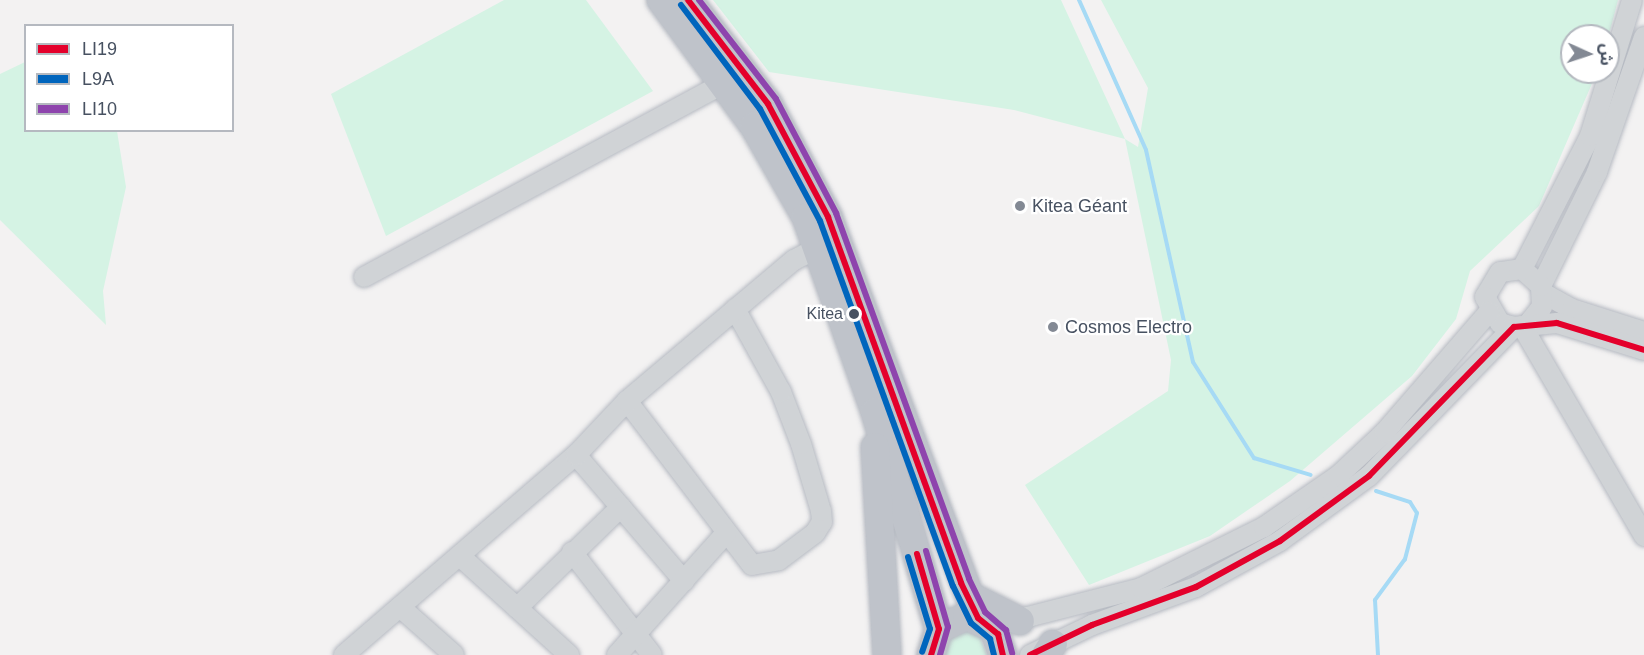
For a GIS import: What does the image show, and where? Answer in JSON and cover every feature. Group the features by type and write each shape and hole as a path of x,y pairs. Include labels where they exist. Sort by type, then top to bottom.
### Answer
{"highway":[{"path":"661,0 770,152 818,248 875,412 935,642"},
{"path":"688,0 768,104 828,217 964,590 983,621 1001,641 1003,655"},
{"path":"875,412 887,655"},
{"path":"964,590 1020,621"},
{"path":"935,642 957,618 983,621"}],"street":[{"path":"1522,269 1586,146 1632,0"},
{"path":"1043,652 1244,564 1329,508 1416,431 1521,326 1539,314 1542,289 1601,162 1644,37"},
{"path":"364,277 723,84"},
{"path":"344,655 461,557 576,454 627,401 794,260 818,248"},
{"path":"1522,269 1542,289 1582,313 1644,332"},
{"path":"983,621 1020,621 1141,588 1264,527 1339,475 1385,432 1489,312 1489,283 1500,272 1522,269"},
{"path":"627,401 726,533 758,568 779,560 822,522 781,392 735,309"},
{"path":"1489,312 1521,326 1557,322 1644,350"},
{"path":"1521,326 1644,536"},
{"path":"576,454 684,581"},
{"path":"517,608 572,552 621,507"},
{"path":"617,655 726,533"},
{"path":"572,552 652,655"},
{"path":"461,557 570,655"},
{"path":"400,607 454,655"}],"green space":[{"path":"504,0 586,0 653,91 386,236 331,94"},
{"path":"713,0 1061,0 1125,139 1014,110 769,72"},
{"path":"1101,0 1618,0 1612,24 1560,24 1560,84 1592,84 1539,206 1470,271 1456,319 1412,376 1290,481 1210,536 1089,585 1025,485 1168,391 1171,360 1125,139 1138,147 1148,88"},
{"path":"24,62 24,132 117,132 126,187 103,291 106,325 0,220 0,74"},
{"path":"960,630 979,635 987,655 940,655 943,640"}],"waterway":[{"path":"1079,0 1146,150 1193,362 1254,458 1311,475"},
{"path":"1376,491 1410,502 1417,513 1405,559 1375,600 1378,655"}],"transit line":[{"name":"LI19","path":"688,0 768,104 828,217 961,583 978,618 998,634 1003,655"},
{"name":"LI10","path":"699,0 776,99 836,213 969,579 985,612 1006,630 1012,653"},
{"name":"L9A","path":"681,5 760,109 820,221 953,586 971,623 990,639 994,655"},
{"name":"LI19","path":"1030,655 1092,625 1196,587 1280,541 1369,476 1514,327 1557,323 1644,350"},
{"name":"LI10","path":"926,551 948,627 940,655"},
{"name":"LI19","path":"917,554 939,629 931,655"},
{"name":"L9A","path":"908,557 930,629 922,652"}],"place":[{"name":"Kitea Géant","path":"1020,206"},
{"name":"Kitea","path":"854,314"},
{"name":"Cosmos Electro","path":"1053,327"}]}
